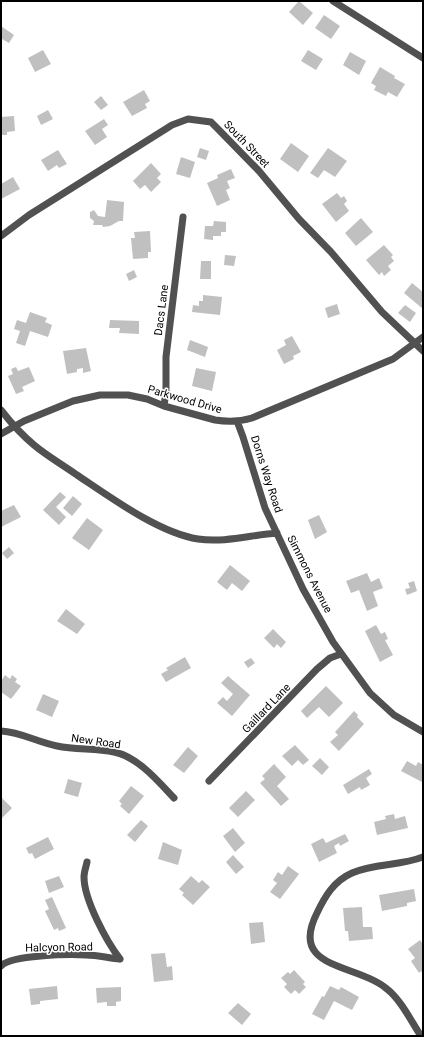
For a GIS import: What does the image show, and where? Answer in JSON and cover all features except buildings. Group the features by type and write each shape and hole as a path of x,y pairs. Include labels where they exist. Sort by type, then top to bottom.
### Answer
{"street":[{"path":"333,1 423,58"},
{"name":"South Street","path":"1,236 29,215 172,125 188,119 211,122 259,171 299,219 326,247 378,307 423,351"},
{"name":"Dacs Lane","path":"164,406 166,391 166,357 183,217"},
{"name":"Parkwood Drive","path":"1,434 24,421 72,401 100,395 128,395 147,399 164,406 215,420 237,422 252,418 393,359 416,344 423,337"},
{"name":"Simmons Avenue","path":"1,410 14,427 36,447 135,513 176,533 197,539 208,540 240,538 277,533 303,589 341,654 370,693 381,704 394,715 423,732"},
{"name":"Dorns Way Road","path":"237,422 265,508 277,533"},
{"name":"Gaillard Lane","path":"209,781 317,669 330,658 341,654"},
{"name":"New Road","path":"1,731 19,733 54,745 72,749 106,751 121,754 128,757 158,780 174,798"},
{"path":"421,1036 388,989 373,980 321,958 311,949 309,934 310,925 322,902 338,881 354,872 403,861 414,861 423,857"},
{"name":"Halcyon Road","path":"1,966 7,961 41,956 87,955 120,959 101,931 87,891 84,878 87,862"}]}
